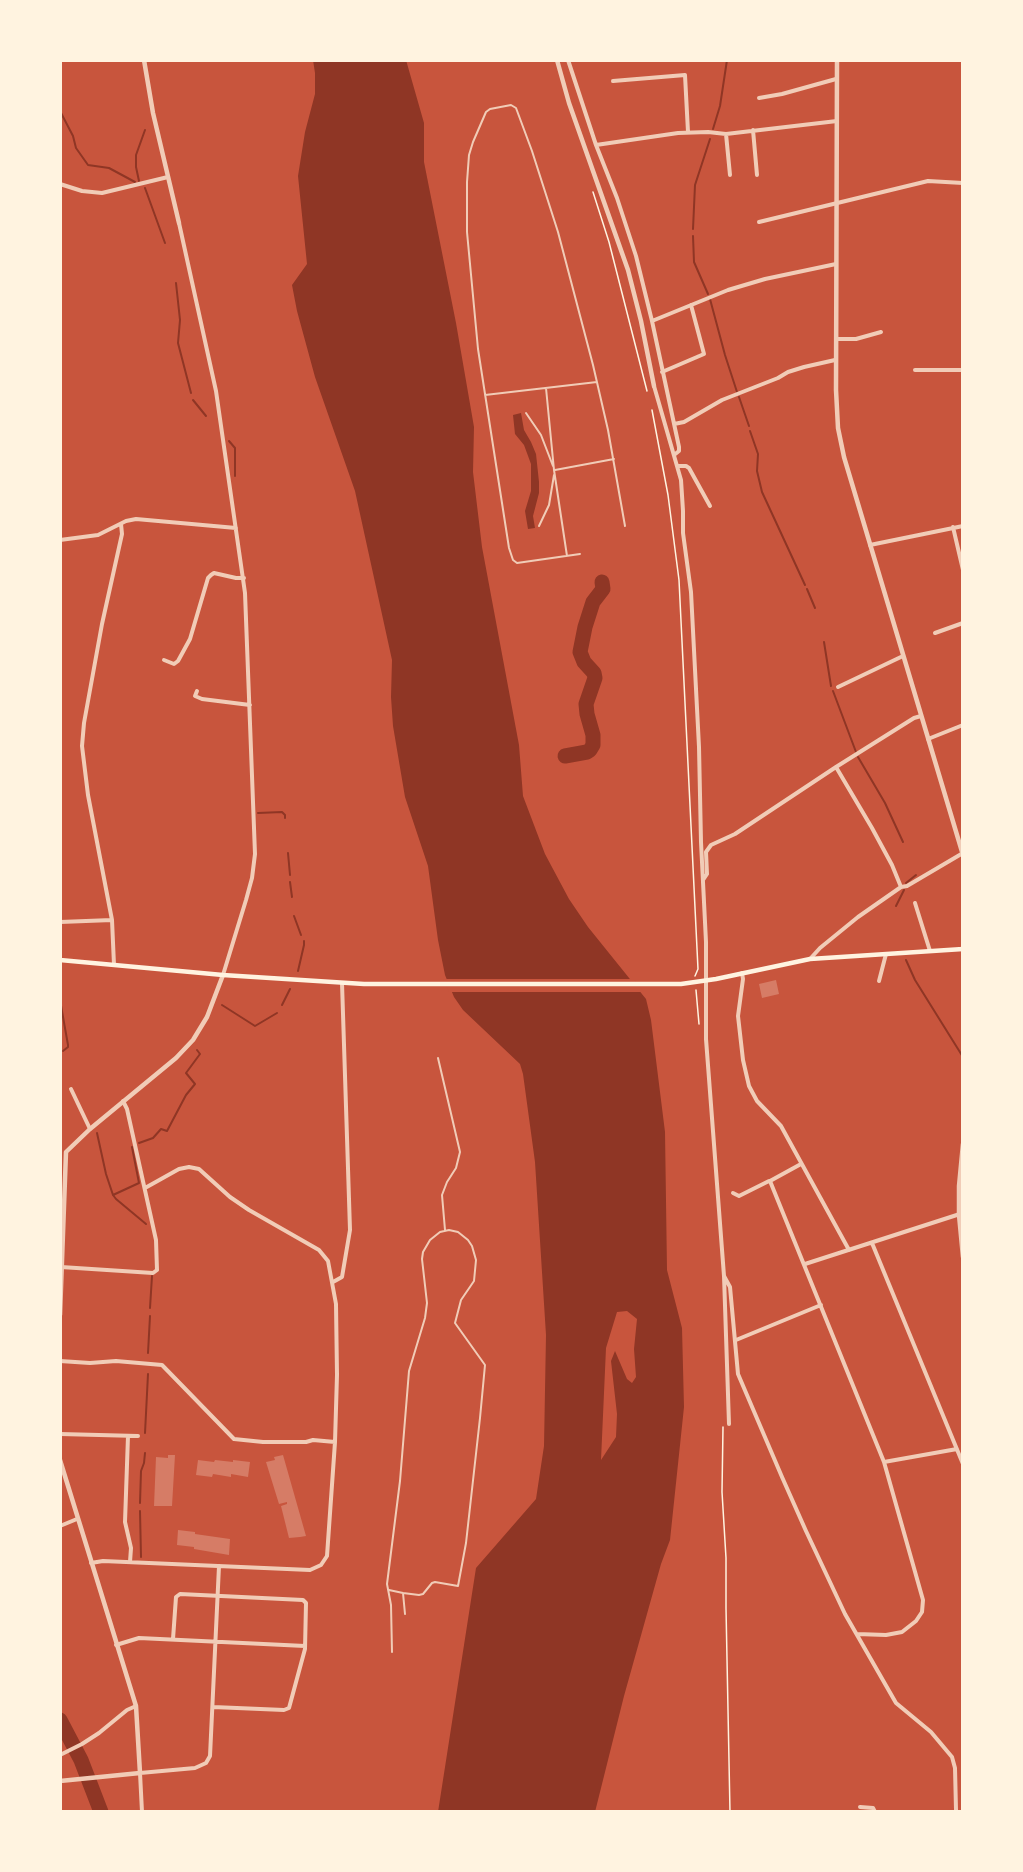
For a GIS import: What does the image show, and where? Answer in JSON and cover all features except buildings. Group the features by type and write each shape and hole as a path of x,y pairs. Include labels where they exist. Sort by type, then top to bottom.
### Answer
{"main road":[{"path":"60,960 342,983 694,983 810,959 963,949"}],"street":[{"path":"60,1156 176,1058 193,1040 207,1017 224,975 252,878 255,854 244,578 216,391 153,112 144,60"},
{"path":"557,60 569,103 628,270 654,386 678,466 682,488 682,533 691,592 695,655 706,942 706,1039 724,1276 726,1424"},
{"path":"568,60 636,256 680,447 674,455"},
{"path":"810,959 858,917 901,887 907,886 963,854 844,457 838,428 836,405 837,60"},
{"path":"613,81 685,75 688,132"},
{"path":"759,98 836,79"},
{"path":"580,554 517,563 513,560 503,517 485,395 467,232 469,155 486,112 490,109 511,105 516,108 548,200 597,382 614,459 625,526"},
{"path":"596,145 688,132 726,134 837,121"},
{"path":"753,130 757,176"},
{"path":"726,134 730,175"},
{"path":"60,184 82,191 102,193 168,177"},
{"path":"759,222 928,181 963,183"},
{"path":"652,321 707,297 743,285 836,264"},
{"path":"662,372 704,354 692,305"},
{"path":"836,339 856,339 881,332"},
{"path":"674,424 684,422 722,400 760,386 788,372 836,360"},
{"path":"915,370 963,370"},
{"path":"485,395 597,382"},
{"path":"546,388 554,471 567,556"},
{"path":"526,413 541,435 554,471 549,505 539,526"},
{"path":"554,471 614,459"},
{"path":"678,466 689,468 710,506"},
{"path":"60,540 98,536 136,519 236,528"},
{"path":"114,965 112,920 88,795 82,746 102,624 122,534 121,524"},
{"path":"870,545 963,526"},
{"path":"953,527 963,570"},
{"path":"164,660 174,664 178,661 190,639 208,578 214,573 236,579 244,578"},
{"path":"935,633 963,623"},
{"path":"838,687 903,656"},
{"path":"197,691 195,696 202,699 250,705"},
{"path":"703,881 707,874 706,852 709,847 743,829 836,767 914,718 921,716"},
{"path":"928,738 963,725"},
{"path":"836,767 884,850 901,887"},
{"path":"915,903 930,951"},
{"path":"60,922 112,920"},
{"path":"879,981 886,953"},
{"path":"742,973 738,1016 743,1060 749,1086 757,1101 781,1126 849,1250"},
{"path":"333,1281 342,1277 350,1230 342,983"},
{"path":"438,1058 460,1152 456,1168 442,1195 444,1230"},
{"path":"71,1089 90,1129"},
{"path":"62,1267 153,1273 157,1271 156,1240 127,1109 123,1101"},
{"path":"963,1144 959,1186 963,1257"},
{"path":"60,1315 66,1152"},
{"path":"734,1193 739,1196 801,1164"},
{"path":"92,1563 103,1561 310,1570 325,1561 328,1544 337,1364 336,1304 328,1261 324,1254 230,1197 199,1169 189,1167 179,1169 144,1188"},
{"path":"770,1181 884,1462 923,1600 922,1612 916,1621 902,1632 886,1635 856,1634"},
{"path":"805,1264 961,1214"},
{"path":"389,1590 419,1595 435,1582 458,1586 466,1543 485,1365 455,1323 461,1300 476,1274 475,1252 468,1240 453,1230 444,1230 430,1240 423,1252 427,1303 425,1318 409,1371 400,1481 387,1584 391,1605 392,1652"},
{"path":"872,1243 963,1464"},
{"path":"724,1276 730,1287 738,1374 806,1532 856,1634 896,1703 932,1731 952,1757 955,1768 956,1810"},
{"path":"736,1340 821,1305"},
{"path":"60,1361 90,1363 116,1361 162,1365 234,1439 263,1442 313,1440 334,1442"},
{"path":"60,1434 138,1436"},
{"path":"128,1436 125,1522 130,1562"},
{"path":"884,1462 957,1449"},
{"path":"60,1460 136,1706 142,1812"},
{"path":"60,1526 77,1519"},
{"path":"60,1781 195,1768 206,1763 210,1756 219,1566"},
{"path":"404,1593 405,1614"},
{"path":"173,1639 178,1595 304,1601 307,1605 305,1646 290,1706 287,1709 213,1707"},
{"path":"116,1645 139,1638 305,1646"},
{"path":"60,1755 82,1744 127,1710 136,1706"},
{"path":"860,1807 873,1808 875,1812"}],"path":[{"path":"592,190 609,242 647,391"},
{"path":"652,410 668,495 679,580 698,969 694,983 700,1032"},
{"path":"726,1424 722,1492 726,1558 730,1812"}],"shaded area":[{"path":"313,60 406,60 424,123 424,162 474,427 473,472 482,547 519,745 523,796 545,854 569,899 588,927 646,999 651,1020 665,1132 667,1270 682,1328 684,1407 670,1540 661,1564 624,1696 595,1812 438,1812 476,1568 536,1499 544,1446 546,1335 535,1162 520,1064 463,1010 454,997 445,975 428,866 405,797 393,726 392,660 355,491 315,377 297,311 292,285 307,264 298,176 305,132 315,94","holes":["627,1311 637,1319 634,1349 636,1377 632,1383 627,1379 615,1351 611,1361 617,1414 616,1437 601,1460 606,1348 617,1312"]},
{"path":"521,413 524,430 536,454 539,482 539,493 533,516 535,528 528,529 525,511 531,491 531,464 524,445 515,434 513,415"}],"pier":[{"path":"443,979 634,979 644,992 449,992"}],"waterway":[{"path":"713,129 720,106 727,60"},
{"path":"60,111 73,136 76,148 88,165 109,168 135,182"},
{"path":"139,181 136,155 145,130"},
{"path":"693,229 695,185 710,139"},
{"path":"145,188 165,243"},
{"path":"693,236 694,262 708,294"},
{"path":"176,283 180,320 178,343 191,393"},
{"path":"710,299 737,392"},
{"path":"739,397 749,426"},
{"path":"193,400 206,416"},
{"path":"750,431 758,454 757,471 762,492 805,585"},
{"path":"229,441 235,448 235,476"},
{"path":"565,756 587,752 593,745 586,704 595,678 580,652 593,602 603,589 602,582"},
{"path":"807,589 815,608"},
{"path":"824,642 831,686"},
{"path":"833,691 856,752"},
{"path":"858,757 885,803 903,842"},
{"path":"258,813 282,812 285,818"},
{"path":"288,853 290,875"},
{"path":"906,883 916,875"},
{"path":"290,882 292,897"},
{"path":"896,906 904,890"},
{"path":"294,916 301,935"},
{"path":"298,971 304,941"},
{"path":"906,960 915,980 963,1057"},
{"path":"282,1005 290,989"},
{"path":"60,1000 68,1045 63,1051"},
{"path":"222,1005 255,1026 277,1013"},
{"path":"139,1143 153,1138 161,1129 167,1131 186,1095 195,1084 186,1073 200,1054 197,1050"},
{"path":"97,1133 113,1195 146,1224"},
{"path":"113,1195 139,1183 132,1147"},
{"path":"150,1308 152,1276"},
{"path":"148,1353 150,1316"},
{"path":"145,1433 148,1374"},
{"path":"140,1503 141,1471 145,1453"},
{"path":"140,1511 141,1557"},
{"path":"60,1720 81,1760 101,1812"}]}
